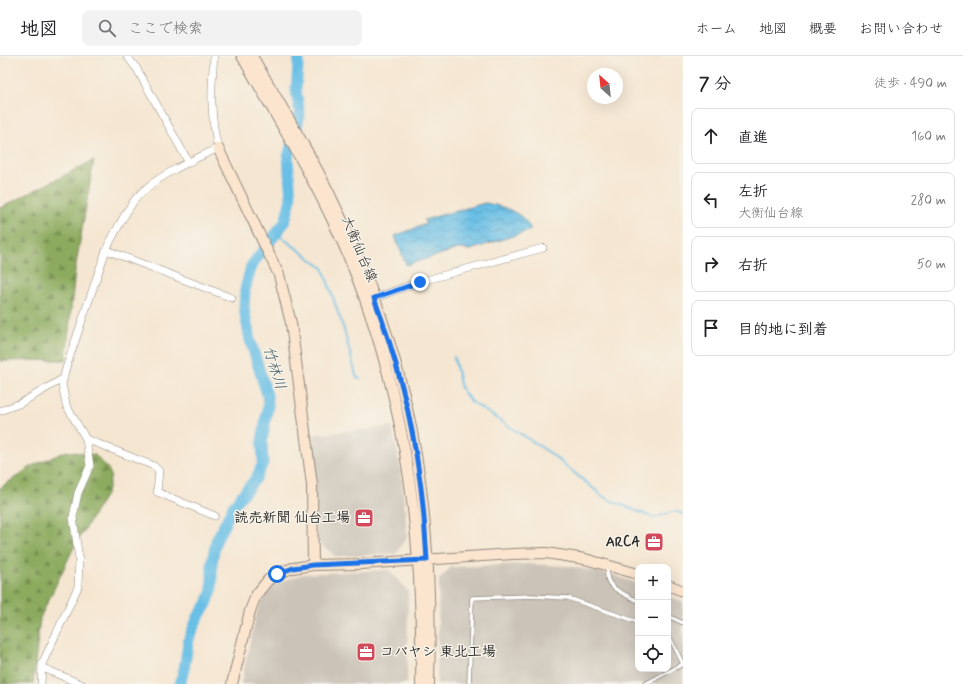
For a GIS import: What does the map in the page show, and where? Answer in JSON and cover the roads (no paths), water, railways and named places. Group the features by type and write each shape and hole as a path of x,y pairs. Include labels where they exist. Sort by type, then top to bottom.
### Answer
{"main road":[{"name":"大衡仙台線","path":"242,56 302,160 338,233 369,309 385,359 392,386 410,481 423,560 421,684"},
{"name":"大衡仙台線","path":"252,56 305,148 345,227 374,298 399,376 420,480 429,684"},
{"path":"218,148 269,253 282,285 291,323 312,485 313,565"},
{"path":"232,684 250,610 256,595 268,580 277,574 293,568 313,565 546,553 609,564 635,573"},
{"path":"671,586 683,591"}],"street":[{"path":"127,56 137,69 188,163"},
{"path":"41,684 42,664 78,587 79,558 73,517 78,493 90,466 86,439 66,405 62,384 106,250 114,232 138,196 158,180 218,148 212,118 211,94 214,56"},
{"path":"374,298 420,282 543,248"},
{"path":"106,250 232,298"},
{"path":"0,411 21,403 64,378"},
{"path":"86,439 154,466 159,471 157,492 215,516"},
{"path":"43,668 82,684"}],"lane":[{"path":"609,564 606,576 608,583 612,588 636,600"},
{"path":"470,684 472,598 531,596 568,598 635,621"},
{"path":"671,617 683,623"},
{"path":"645,684 683,664 669,636"}],"water":[{"path":"485,203 505,208 518,214 528,224 531,230 470,250 458,249 406,265 395,236 426,224 424,220"}],"waterway":[{"name":"竹林川","path":"180,684 189,638 198,617 207,604 212,590 212,562 216,541 234,505 256,478 263,463 262,442 268,405 267,395 250,340 244,308 245,290 251,266 285,222 291,199 288,157 300,115 296,90 299,56"},
{"path":"276,233 323,268 344,330 357,379 360,378"},
{"path":"454,357 461,388 470,401 550,453 605,498 654,518 675,511 683,514"}],"place":[{"name":"読売新聞 仙台工場","path":"364,518"},
{"name":"ARCA","path":"654,542"},
{"name":"コバヤシ 東北工場","path":"366,652"}]}
